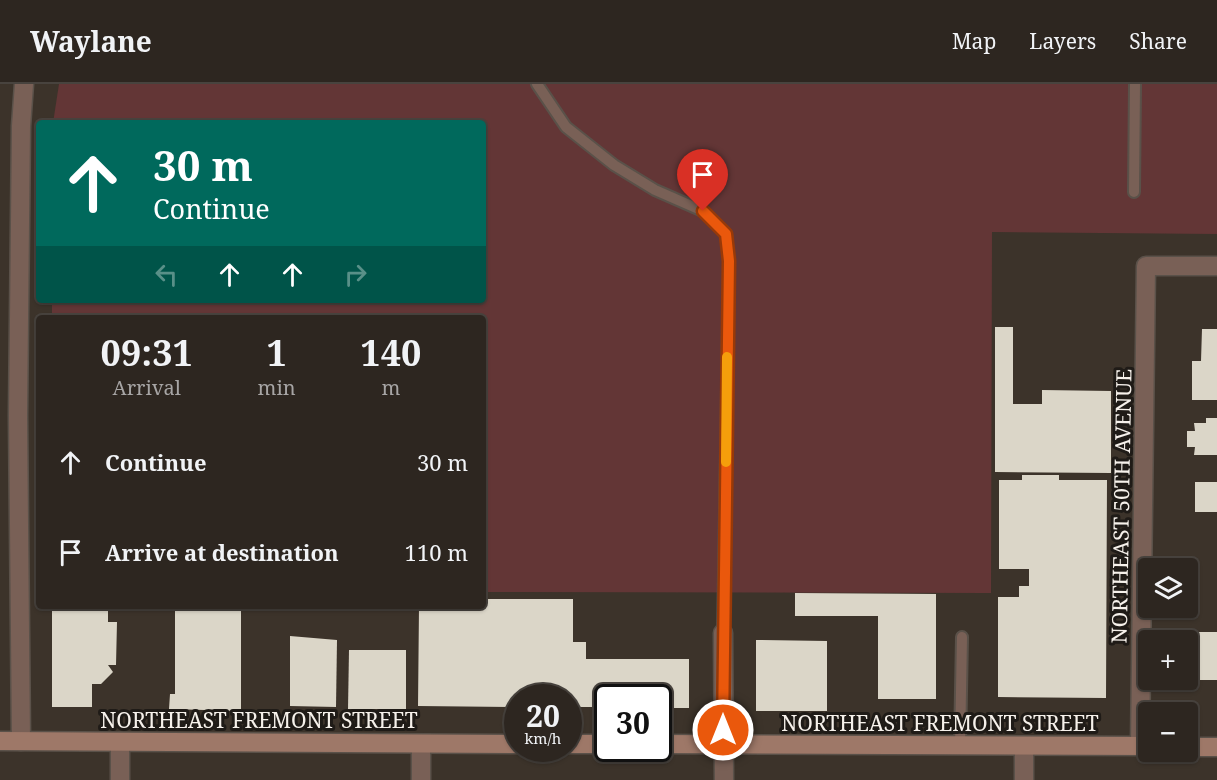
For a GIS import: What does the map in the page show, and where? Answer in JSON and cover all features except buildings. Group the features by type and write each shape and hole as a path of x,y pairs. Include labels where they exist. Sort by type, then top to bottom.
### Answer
{"main road":[{"name":"NORTHEAST FREMONT STREET","path":"0,741 504,744"},
{"name":"NORTHEAST FREMONT STREET","path":"672,744 1138,746"},
{"path":"1198,747 1217,747"}],"street":[{"path":"21,741 18,416 21,126 24,84"},
{"name":"NORTHEAST 50TH AVENUE","path":"1145,702 1146,266 1217,266"},
{"path":"723,633 724,780"},
{"path":"120,742 120,780"},
{"path":"421,744 421,780"},
{"path":"1024,746 1024,780"}],"lane":[{"path":"537,84 566,127 582,140 614,165 655,190 703,211 726,234 729,261 723,633"},
{"path":"1134,192 1135,84"},
{"path":"960,746 962,638"}],"shaded area":[{"path":"59,84 1217,84 1217,234 992,232 991,593 486,592 486,315 52,315 52,303 486,303 486,120 53,120"}],"slow traffic":[{"path":"726,462 727,357"}],"route":[{"path":"703,211 726,234 729,261 723,730"}]}
